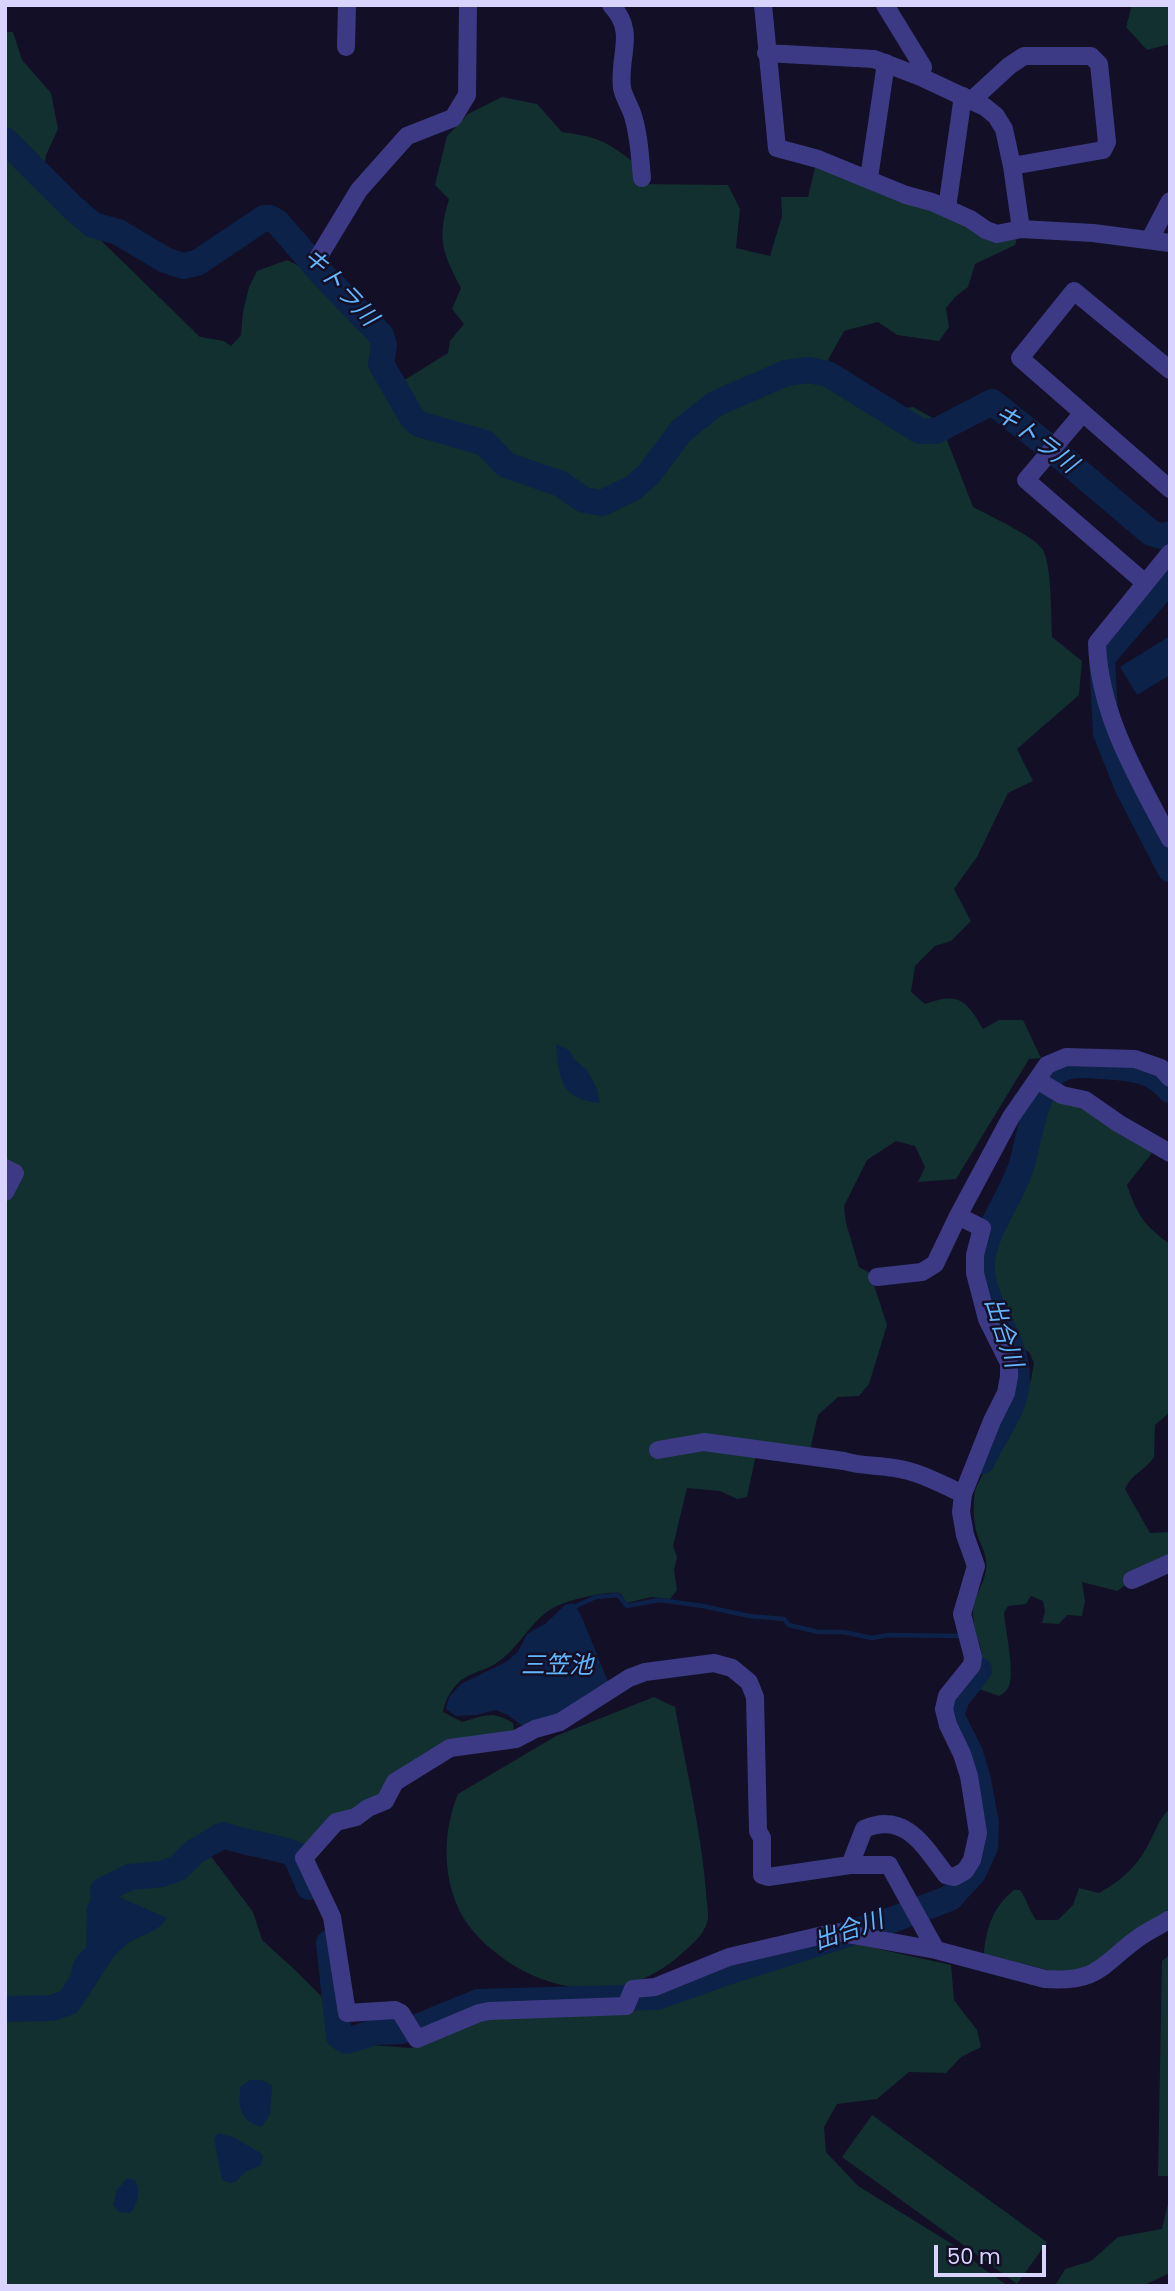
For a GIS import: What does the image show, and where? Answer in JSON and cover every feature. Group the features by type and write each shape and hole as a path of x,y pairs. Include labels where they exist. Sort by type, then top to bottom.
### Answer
{"street":[{"path":"346,5 346,47"},
{"path":"319,256 359,190 407,136 453,118 461,107 467,95 468,5"},
{"path":"611,5 621,16 626,33 621,73 623,92 633,114 642,178"},
{"path":"762,5 776,148 818,159 906,195 947,208 997,234 1021,229 1093,233 1170,243"},
{"path":"886,5 923,67 921,77"},
{"path":"766,53 874,59 967,98 996,116 1004,129 1021,229"},
{"path":"947,208 967,98 1024,56 1091,56 1099,64 1108,142 1103,150 1012,166"},
{"path":"869,178 886,63"},
{"path":"1150,239 1170,201"},
{"path":"1170,370 1074,291 1020,358 1170,489"},
{"path":"1082,414 1026,480 1144,582"},
{"path":"1170,553 1097,643 1098,666 1115,731 1170,839"},
{"path":"877,1277 922,1272 935,1264 1011,1117 1047,1065 1066,1057 1135,1059 1161,1068 1170,1078"},
{"path":"1037,1080 1062,1094 1085,1100 1129,1130 1170,1153"},
{"path":"5,1168 15,1173 5,1192"},
{"path":"850,1865 864,1829 888,1823 908,1830 946,1875 954,1877 965,1871 972,1860 978,1833 966,1765 948,1725 944,1709 947,1696 972,1665 962,1614 976,1566 965,1535 961,1512 963,1494 1006,1393 1009,1363 988,1319 975,1273 975,1255 982,1228 958,1216"},
{"path":"658,1450 704,1442 896,1468 921,1475 963,1494"},
{"path":"1132,1580 1170,1563"},
{"path":"936,1950 889,1866 850,1865 768,1877 762,1875 762,1838 758,1830 755,1776 755,1697 749,1682 733,1668 714,1663 645,1672 629,1678 560,1722 496,1744 450,1748 395,1782 385,1801 356,1817 336,1822 304,1858 332,1917 347,2013 395,2010 401,2013 417,2039 489,2011 626,2006 633,1989 655,1987 729,1957 836,1932 936,1950 1045,1979 1083,1978 1098,1971 1140,1936 1170,1919"}],"green space":[{"path":"1132,5 1170,5 1170,44 1147,50 1126,27"},
{"path":"5,32 13,32 22,60 51,93 58,129 46,155 42,183 200,337 224,341 231,346 241,335 249,287 257,271 287,260 315,274 378,336 380,379 403,381 448,353 450,341 464,324 452,309 461,288 449,265 443,245 443,225 449,199 435,185 447,136 468,114 502,97 537,104 562,132 592,138 615,149 633,162 636,184 728,185 740,209 736,248 770,256 782,216 781,197 808,197 816,164 1018,235 1015,245 975,264 968,287 946,308 949,327 939,341 897,335 878,322 844,331 828,360 864,383 895,409 913,407 940,422 973,507 1022,533 1043,550 1050,580 1052,637 1082,661 1079,695 1017,749 1033,781 1008,793 977,857 954,889 971,921 951,941 935,946 915,966 911,992 925,1004 946,999 960,1001 971,1011 983,1029 999,1020 1023,1020 1041,1058 1029,1059 956,1179 918,1182 925,1167 915,1146 896,1141 867,1160 844,1206 846,1223 859,1267 870,1273 887,1325 869,1384 859,1396 838,1397 818,1415 810,1450 776,1448 755,1459 747,1497 737,1499 720,1491 687,1488 673,1546 677,1557 674,1570 677,1590 670,1599 651,1597 627,1603 620,1593 605,1593 553,1608 537,1621 503,1658 461,1681 445,1704 443,1712 462,1722 494,1715 513,1723 514,1732 482,1738 380,1797 308,1846 267,1834 224,1828 201,1843 253,1912 262,1940 321,1996 338,2050 371,2045 411,2048 487,2016 634,2011 637,2002 657,2003 773,1960 838,1940 951,1965 954,2000 977,2030 981,2047 961,2057 946,2073 909,2072 877,2099 837,2104 824,2127 826,2152 858,2186 962,2250 1008,2286 5,2286"},
{"path":"1047,1094 1079,1103 1152,1153 1127,1185 1142,1219 1170,1244 1170,1412 1155,1425 1154,1457 1125,1489 1150,1533 1170,1532 1170,1555 1117,1591 1082,1582 1085,1601 1082,1616 1067,1615 1059,1624 1042,1623 1045,1611 1043,1601 1031,1596 1026,1604 1008,1606 1004,1613 1011,1673 1007,1689 999,1696 973,1687 982,1665 982,1657 973,1613 986,1567 975,1523 974,1496 1019,1397 1031,1380 1034,1363 1029,1352 1014,1344 987,1272 990,1245 1016,1192 1032,1132"},
{"path":"654,1697 675,1707 701,1845 707,1923 695,1941 661,1969 620,1986 577,1988 534,1976 513,1965 485,1944 463,1917 456,1903 448,1872 447,1840 458,1794 556,1736"},
{"path":"1170,1808 1170,1906 1159,1920 1087,1969 1060,1973 984,1954 992,1919 1014,1890 1020,1890 1036,1920 1058,1920 1073,1905 1079,1888 1099,1893 1132,1868"},
{"path":"1170,1957 1170,2176 1158,2176 1162,1961"},
{"path":"872,2115 1047,2242 1017,2284 842,2157"},
{"path":"1170,2195 1170,2273 1142,2286 1055,2286 1065,2269 1091,2261 1118,2237 1162,2229"}],"water":[{"path":"1168,637 1170,675 1137,695 1120,667"},
{"path":"556,1044 569,1050 574,1059 587,1070 597,1089 600,1103 587,1101 569,1092 561,1077"},
{"name":"三笠池","path":"573,1603 581,1615 609,1684 553,1717 539,1719 525,1728 508,1715 495,1710 477,1715 456,1716 446,1709 449,1697 461,1684 506,1662 518,1652 527,1634 546,1623 565,1605"},
{"path":"103,1890 167,1918 153,1931 131,1941 119,1951 95,1980 78,1988 72,1977 72,1966 86,1948 87,1907 94,1893"},
{"path":"250,2080 261,2080 272,2085 270,2114 262,2127 249,2121 240,2106 241,2086"},
{"path":"218,2133 235,2138 262,2154 260,2166 247,2171 235,2182 222,2180 214,2138"},
{"path":"127,2178 135,2180 138,2188 137,2201 130,2213 119,2212 113,2205 117,2190"}],"waterway":[{"name":"キトラ川","path":"5,140 93,225 118,232 165,260 183,266 197,263 264,218 277,222 381,335 384,346 381,364 413,419 419,424 485,443 506,465 561,484 584,500 602,503 633,488 649,474 681,431 715,404 786,373 809,370 828,374 920,431 936,431 992,402 1151,533 1162,536 1170,534"},
{"name":"キトラ川","path":"1170,579 1102,658 1106,733 1127,786 1170,869"},
{"name":"出合川","path":"982,1461 1009,1410 1017,1378 1012,1351 984,1285 982,1258 990,1232 1021,1167 1036,1108 1046,1085 1062,1068 1089,1065 1139,1070 1155,1077 1170,1090"},
{"path":"576,1606 596,1597 618,1595 627,1606 659,1600 749,1616 784,1619 789,1625 818,1632 843,1632 872,1638 888,1635 962,1636"},
{"name":"出合川","path":"329,1943 339,2036 346,2041 375,2032 417,2027 478,2002 657,1997 892,1920 950,1898 973,1873 985,1847 986,1823 978,1780 970,1753 951,1715 957,1698 979,1670"},
{"name":"出合川","path":"5,2009 52,2008 69,2002 108,1941 103,1890 130,1877 162,1874 178,1868 194,1852 223,1835 295,1854 309,1887"}]}
